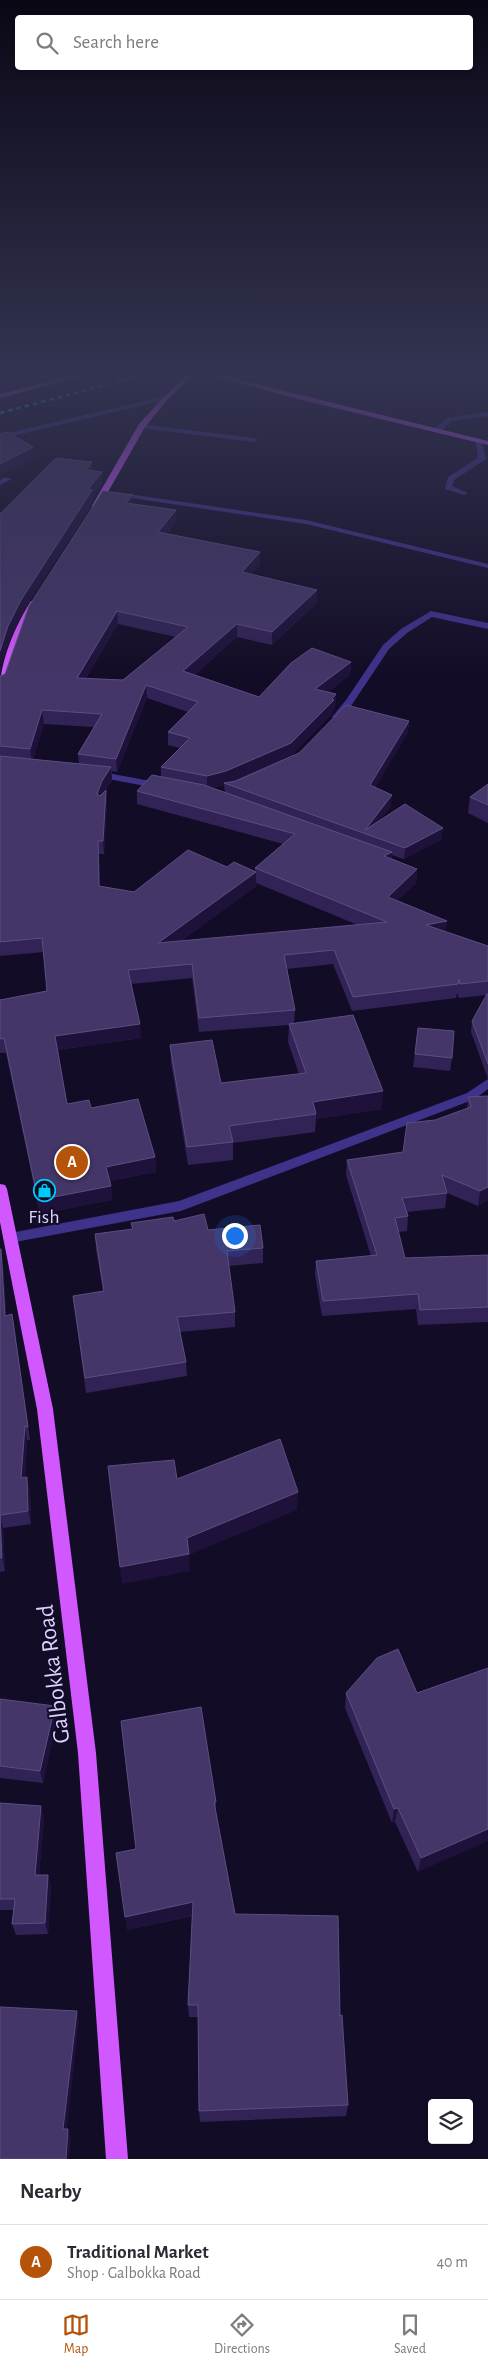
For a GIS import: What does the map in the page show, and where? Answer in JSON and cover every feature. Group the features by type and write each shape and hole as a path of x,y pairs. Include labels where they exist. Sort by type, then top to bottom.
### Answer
{"main road":[{"path":"89,518 114,477"},
{"path":"0,686 25,618 41,593"},
{"name":"Galbokka Road","path":"0,1189 45,1409 88,1754 117,2159"}],"street":[{"path":"454,477 451,479 448,486 464,493"},
{"path":"0,483 8,479"},
{"path":"105,492 306,522 488,566"},
{"path":"328,726 348,706 382,651 410,626 431,614 488,626"},
{"path":"87,773 171,788"},
{"path":"10,1238 181,1206 471,1096 488,1083"}],"building":[{"path":"37,477 98,477 88,489 92,490 21,600 8,626 0,651 0,514"},
{"path":"103,491 133,495 126,503 176,510 158,532 260,552 242,572 317,590 272,632 237,624 183,671 259,697 291,663 312,648 351,662 315,689 336,694 332,699 334,700 291,743 226,771 207,776 161,767 190,738 168,732 198,702 146,685 116,759 78,754 102,714 42,710 30,749 0,746 0,676 5,674 29,606","holes":["117,611 188,627 123,680 77,678"]},
{"path":"346,705 409,721 370,785 392,795 365,830 405,804 443,828 405,848 224,783 236,781 299,753"},
{"path":"0,756 111,767 102,781 97,794 100,796 106,790 103,841 98,841 99,886 134,892 188,850 227,867 234,862 256,872 158,943 387,922 255,868 295,834 137,791 152,775 204,785 392,852 384,856 417,869 388,897 447,921 426,925 488,946 488,981 460,984 459,979 458,984 353,997 334,950 284,955 295,1010 199,1018 192,964 128,970 140,1024 55,1036 67,1104 89,1100 91,1108 138,1099 155,1157 106,1167 111,1186 38,1200 4,1038 0,1039 0,1000 47,991 42,938 0,942"},
{"path":"488,784 488,805 470,797"},
{"path":"488,994 488,1064 472,1021"},
{"path":"353,1015 383,1091 313,1102 316,1114 229,1126 233,1142 187,1147 170,1045 212,1040 221,1083 306,1073 289,1024"},
{"path":"418,1028 454,1031 452,1058 415,1054"},
{"path":"488,1096 488,1187 480,1191 442,1175 447,1193 402,1198 408,1216 395,1218 405,1258 488,1255 488,1307 420,1310 418,1294 323,1301 316,1261 377,1255 347,1160 403,1152 407,1123 435,1120 471,1107 468,1097"},
{"path":"204,1214 208,1230 260,1225 263,1248 227,1251 235,1312 177,1317 186,1362 85,1378 73,1296 104,1291 95,1234 133,1229 131,1223 173,1217 174,1221"},
{"path":"0,1249 5,1316 12,1314 28,1427 25,1426 21,1478 27,1477 28,1511 0,1515"},
{"path":"280,1439 298,1492 187,1538 189,1554 120,1567 108,1466 174,1460 177,1479"},
{"path":"0,1515 2,1558 0,1558"},
{"path":"398,1649 417,1693 488,1668 488,1829 421,1858 398,1808 394,1809 346,1693 377,1658"},
{"path":"0,1699 55,1706 40,1771 0,1766"},
{"path":"201,1707 216,1802 214,1802 235,1914 338,1916 340,2016 342,2015 348,2105 199,2111 198,2005 188,2005 193,1902 125,1917 116,1853 136,1849 121,1721"},
{"path":"0,1803 41,1806 35,1875 48,1875 45,1923 12,1924 15,1899 0,1899"},
{"path":"0,2007 77,2011 63,2129 68,2129 66,2159 0,2159"}],"place":[{"name":"Traditional Market","path":"72,1162"},
{"name":"Fish","path":"44,1191"}]}
